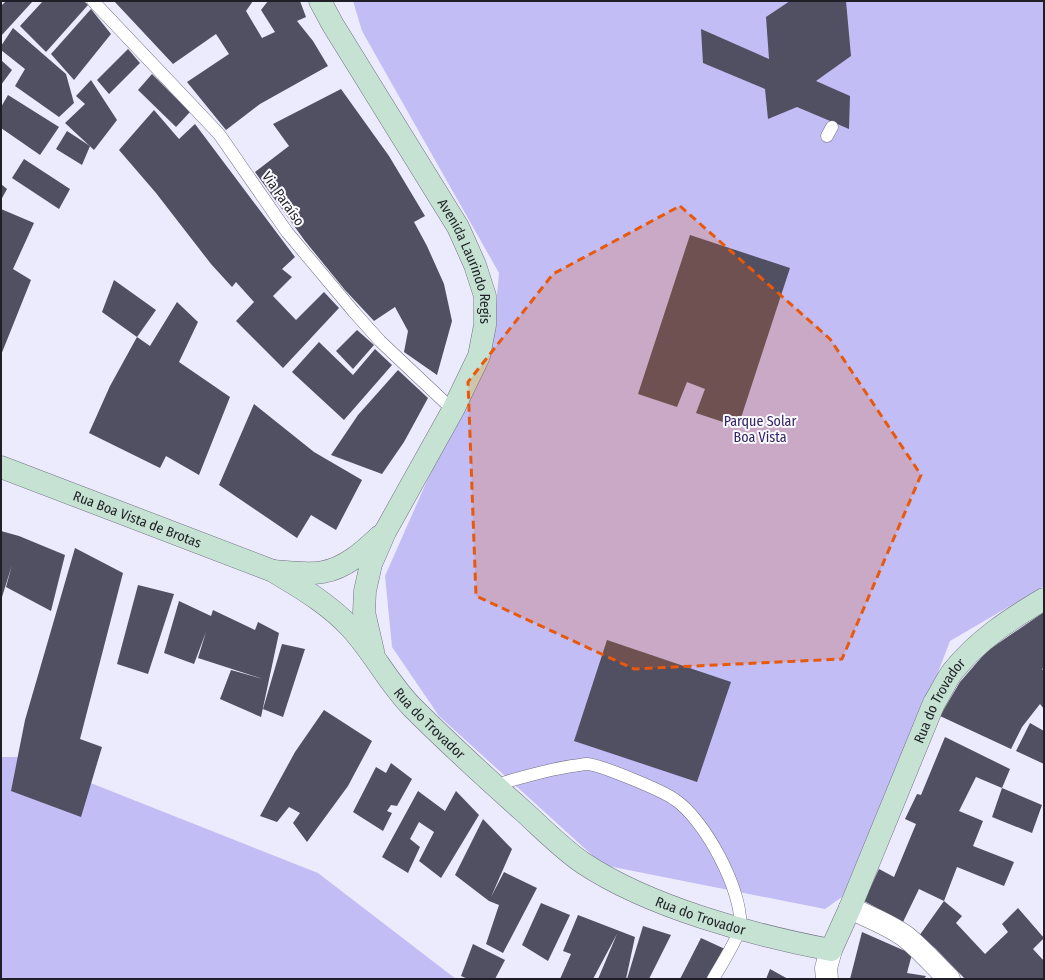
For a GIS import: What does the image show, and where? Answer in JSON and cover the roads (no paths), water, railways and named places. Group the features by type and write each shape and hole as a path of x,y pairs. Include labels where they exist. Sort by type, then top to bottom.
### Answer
{"street":[{"name":"Avenida Laurindo Regis","path":"320,1 337,32 458,227 475,265 485,296 485,325 479,356 453,410 385,532 371,564 365,590 364,612 368,637 376,662"},
{"name":"Rua Boa Vista de Brotas","path":"1,467 273,571"},
{"name":"Avenida Laurindo Regis","path":"273,571 324,572 335,568 360,554 385,532"},
{"name":"Rua do Trovador","path":"273,571 313,596 333,611 352,629 390,682 412,707 552,837 588,866 609,878 662,903 740,929 788,942 831,950 850,908 932,709 953,672 976,646 1007,621 1044,599"},
{"path":"850,908 880,922 906,937 949,979"},
{"path":"827,979 826,968 831,950"}],"lane":[{"name":"Via Paraíso","path":"93,1 219,134 287,232 354,312 380,341 453,410"},
{"path":"495,785 554,769 587,764 630,778 675,799 698,822 721,859 732,883 739,907 740,929 713,979"}],"park label":[{"name":"Parque Solar Boa Vista","path":"760,430"}]}
